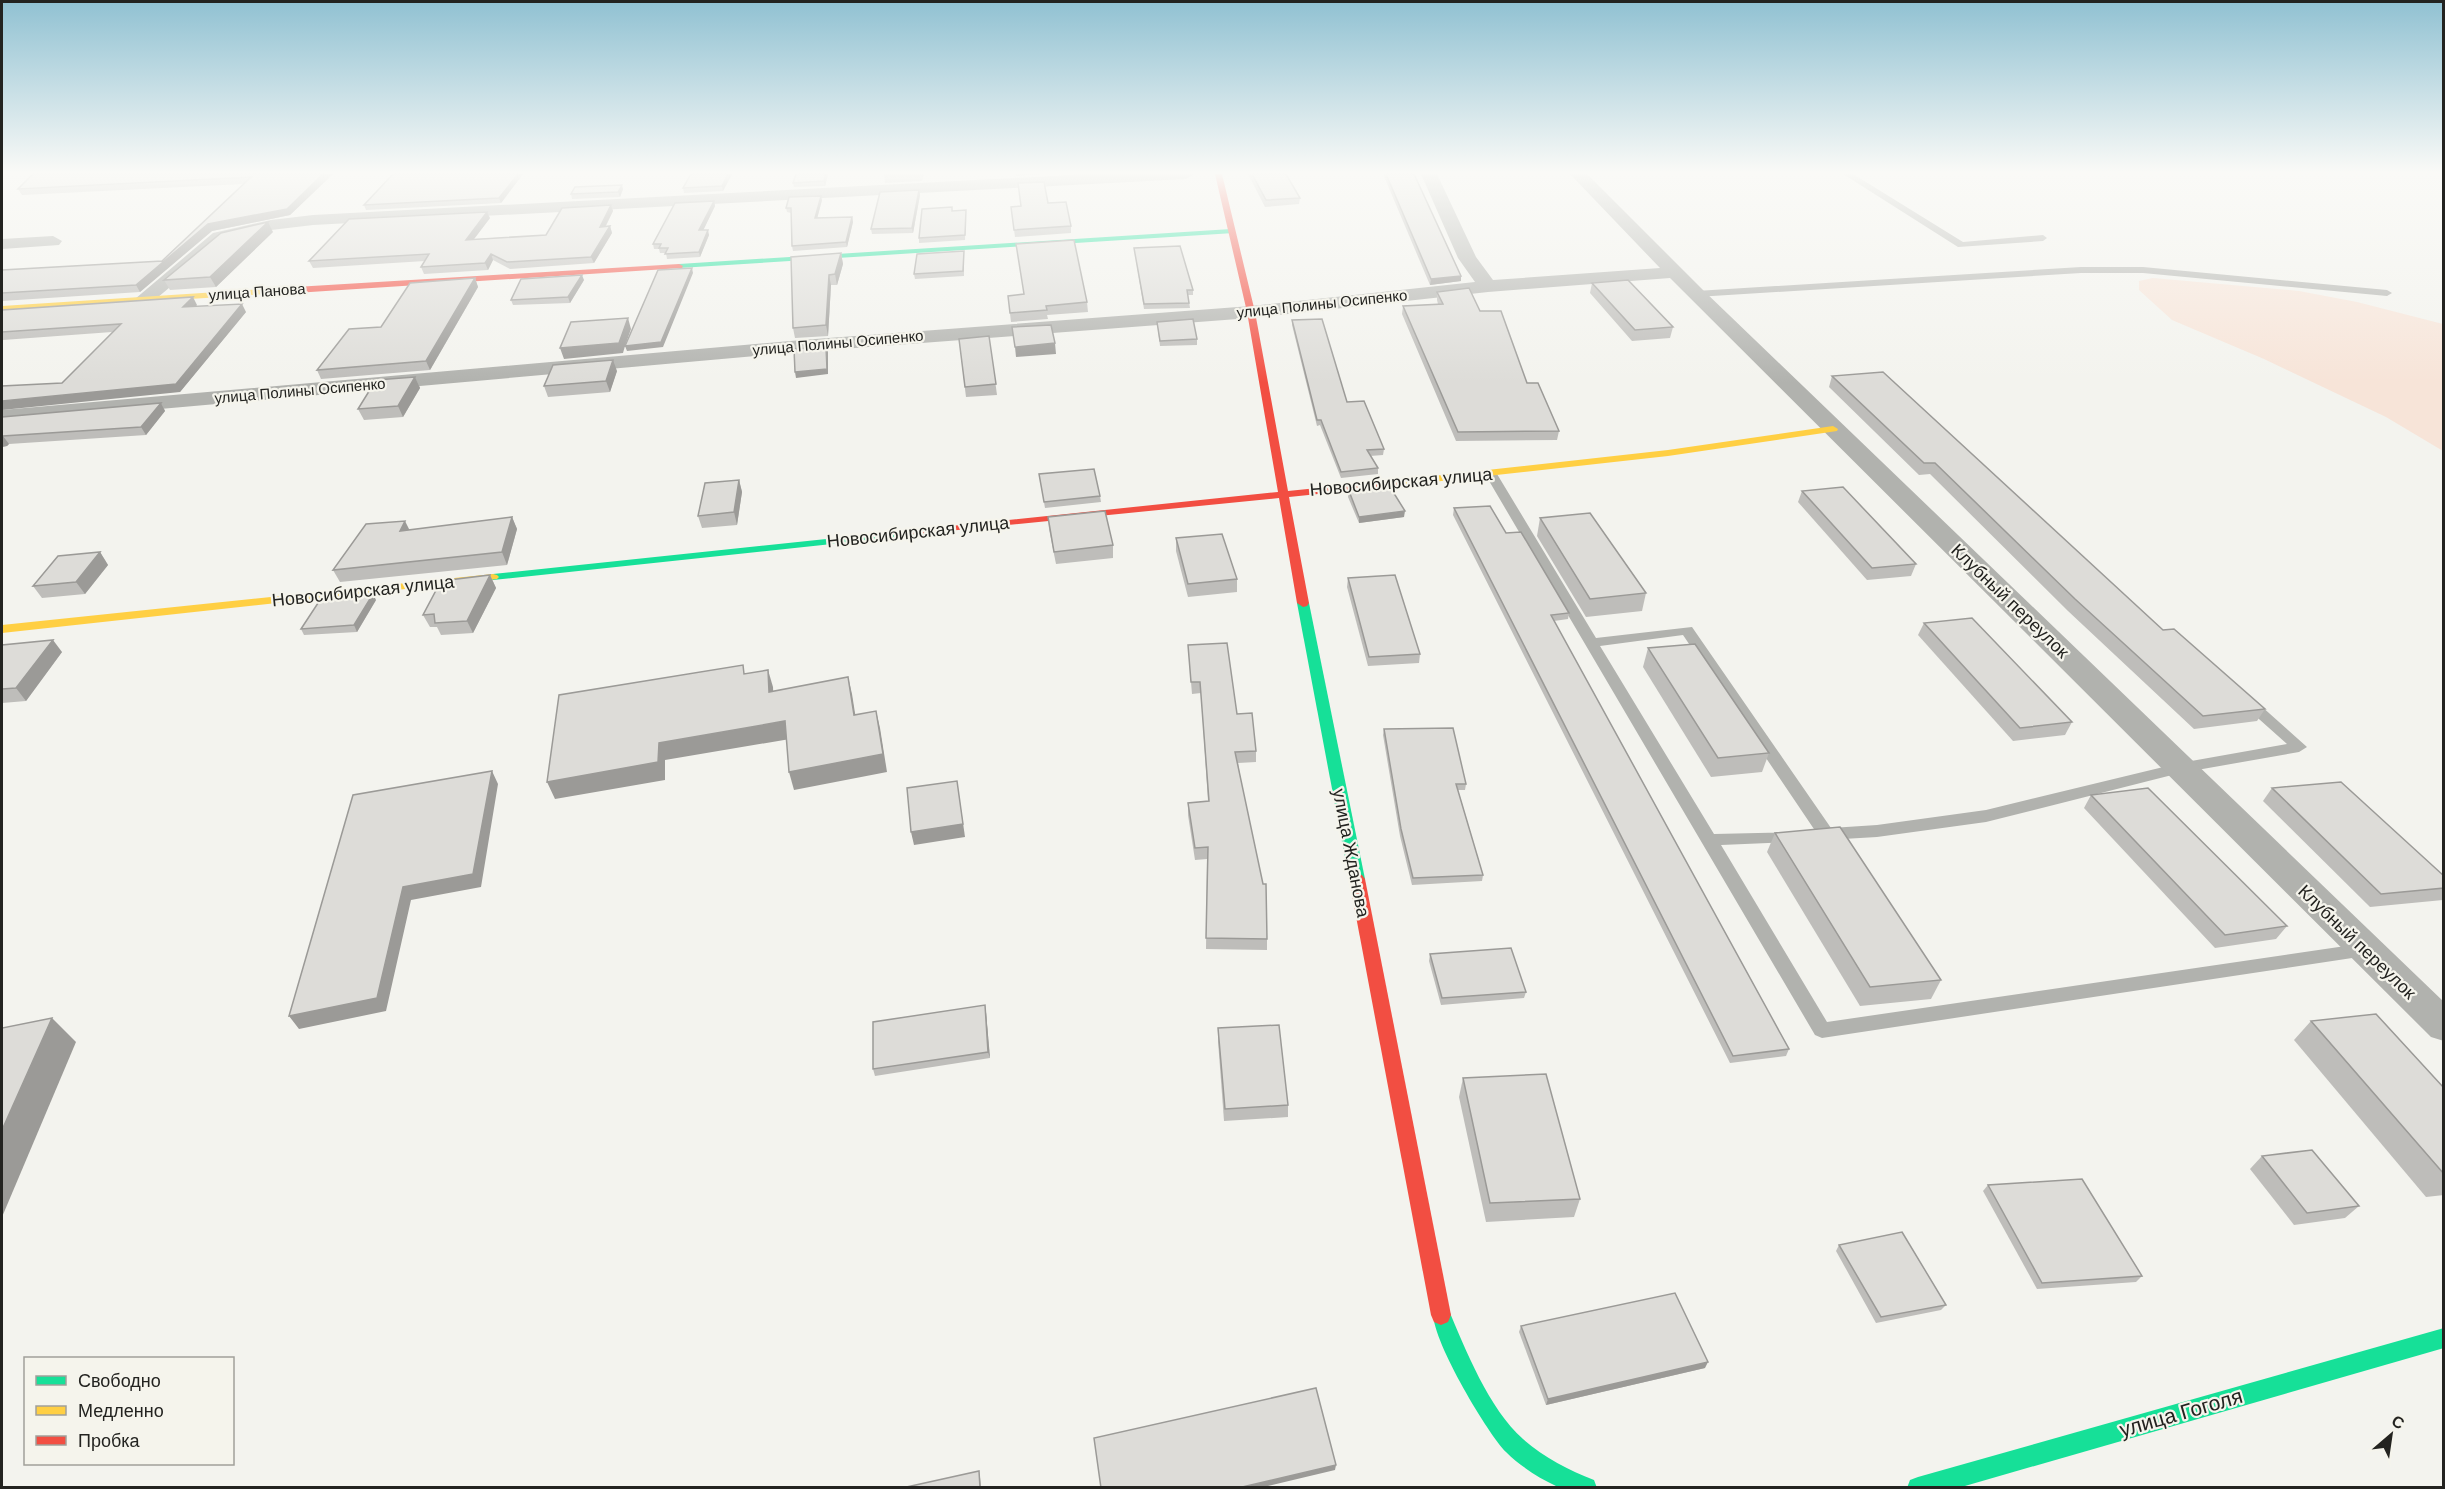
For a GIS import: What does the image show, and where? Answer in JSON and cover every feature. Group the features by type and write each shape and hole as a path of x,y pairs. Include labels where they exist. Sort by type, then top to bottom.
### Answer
{"main road":[{"name":"улица Панова","path":"2,309 1031,243"},
{"name":"улица Жданова","path":"1234,243 1251,312 1281,493 1442,1322 1468,1379 1513,1445 1572,1485"},
{"name":"Новосибирская улица","path":"2,629 1281,493 1491,474 1715,449 1833,429"},
{"name":"улица Гоголя","path":"1918,1488 2444,1338"}],"street":[{"path":"144,299 211,243"},
{"path":"1460,243 1467,258 1488,286"},
{"name":"Клубный переулок","path":"1646,243 2444,1026"},
{"name":"улица Полины Осипенко","path":"2,417 802,346 1251,312 1488,286 1674,272"}],"lane":[{"path":"1959,243 1979,243"},
{"path":"1696,294 2081,270 2143,270 2387,292"},
{"path":"1491,474 1822,1030 2366,950"},
{"path":"1591,643 1687,630 1827,834"},
{"path":"1709,840 1877,831 1986,816 2180,768 2299,747 2230,686"}],"shaded area":[{"path":"2153,278 2299,291 2357,302 2443,324 2443,451 2386,417 2264,359 2172,320 2139,290 2139,281"}],"building":[{"path":"181,243 185,243 136,285 2,293 2,270 162,261"},
{"path":"208,243 245,243 210,277 164,280"},
{"path":"326,243 599,243 591,257 507,262 491,254 485,263 421,267 429,254 309,261"},
{"path":"702,243 699,252 665,254 668,248 659,248 661,244 653,244"},
{"path":"792,243 826,243 792,246"},
{"path":"1075,243 1087,302 1046,306 1047,310 1010,313 1008,296 1024,294 1016,244"},
{"path":"1416,243 1446,243 1461,276 1431,279"},
{"path":"1180,246 1193,290 1187,290 1189,303 1144,304 1134,248"},
{"path":"964,251 963,271 914,274 917,254"},
{"path":"841,253 835,274 829,275 826,325 793,328 791,257"},
{"path":"692,268 661,342 625,346 658,270"},
{"path":"582,275 568,297 511,300 521,279"},
{"path":"475,278 426,361 317,370 349,329 381,327 410,283"},
{"path":"1628,280 1673,327 1635,330 1592,283"},
{"path":"1469,288 1480,311 1501,311 1527,383 1538,383 1559,431 1458,432 1403,306 1443,304 1437,292"},
{"path":"193,297 183,307 242,304 176,384 2,401 2,386 62,383 121,324 2,332 2,310"},
{"path":"628,318 619,343 560,348 571,322"},
{"path":"1193,319 1197,339 1160,341 1157,322"},
{"path":"1322,319 1347,402 1364,401 1384,449 1367,450 1378,468 1341,472 1321,420 1317,420 1292,320"},
{"path":"1051,325 1055,343 1015,347 1012,327"},
{"path":"989,336 996,384 965,387 959,339"},
{"path":"826,347 827,369 795,372 794,349"},
{"path":"613,360 606,381 544,386 553,365"},
{"path":"1883,372 2163,630 2174,629 2265,709 2203,716 2075,599 1935,463 1924,463 1832,376"},
{"path":"415,377 398,406 358,409 376,380"},
{"path":"161,403 141,427 3,436 2,438 2,417"},
{"path":"1094,469 1100,496 1044,502 1039,474"},
{"path":"739,480 734,512 698,516 705,483"},
{"path":"1390,487 1405,511 1359,517 1349,491"},
{"path":"1843,487 1916,564 1872,568 1802,491"},
{"path":"1490,506 1506,533 1521,532 1569,613 1551,615 1789,1049 1733,1056 1454,508"},
{"path":"1105,511 1113,545 1054,552 1048,517"},
{"path":"1590,513 1646,593 1590,599 1540,518"},
{"path":"512,517 502,552 333,570 366,524 405,521 400,531"},
{"path":"1222,534 1237,579 1188,584 1176,538"},
{"path":"100,552 76,582 33,586 58,556"},
{"path":"490,575 467,621 435,623 434,614 423,615 441,581"},
{"path":"1395,575 1420,654 1369,657 1348,578"},
{"path":"373,594 354,625 301,629 320,600"},
{"path":"1972,618 2072,722 2020,728 1924,623"},
{"path":"53,640 16,688 2,689 2,645"},
{"path":"1227,643 1237,714 1252,713 1256,751 1235,752 1263,884 1266,884 1267,939 1206,938 1208,847 1195,848 1188,803 1209,801 1200,682 1191,682 1188,645"},
{"path":"1695,644 1769,753 1718,758 1648,648"},
{"path":"743,665 744,674 768,670 769,692 848,677 854,715 876,711 883,754 789,772 785,721 659,743 658,762 547,782 559,695"},
{"path":"1453,728 1466,784 1456,784 1483,875 1413,878 1401,829 1384,729"},
{"path":"492,771 473,874 403,887 377,998 289,1016 353,795"},
{"path":"957,781 963,824 911,832 907,788"},
{"path":"2341,782 2444,876 2444,888 2381,894 2272,788"},
{"path":"2148,788 2287,926 2225,935 2091,795"},
{"path":"1840,827 1941,980 1870,987 1775,833"},
{"path":"1511,948 1526,992 1442,998 1430,954"},
{"path":"985,1005 988,1052 873,1069 873,1022"},
{"path":"2376,1014 2444,1088 2444,1174 2311,1021"},
{"path":"52,1018 2,1130 2,1028"},
{"path":"1279,1025 1288,1105 1225,1109 1218,1028"},
{"path":"1546,1074 1580,1199 1490,1203 1463,1078"},
{"path":"2312,1150 2359,1206 2307,1213 2262,1156"},
{"path":"2082,1179 2142,1276 2042,1283 1988,1185"},
{"path":"1902,1232 1946,1305 1881,1317 1839,1245"},
{"path":"1675,1293 1708,1362 1548,1399 1521,1326"},
{"path":"1316,1388 1336,1465 1238,1488 1101,1488 1094,1438"},
{"path":"979,1471 980,1488 902,1488"}],"traffic: fast":[{"path":"679,266 1034,243"},
{"path":"493,577 912,533"},
{"path":"1303,603 1357,879"},
{"path":"1441,1315 1461,1363 1484,1404 1507,1437 1515,1446 1540,1464 1586,1488"},
{"path":"1918,1488 2444,1338"}],"traffic: slow":[{"path":"2,309 295,290"},
{"path":"1396,483 1668,453 1833,429"},
{"path":"2,629 493,577"}],"traffic: jam":[{"path":"1235,243 1251,312 1303,603"},
{"path":"295,290 679,266"},
{"path":"912,533 1396,483"},
{"path":"1357,879 1441,1315"}]}
